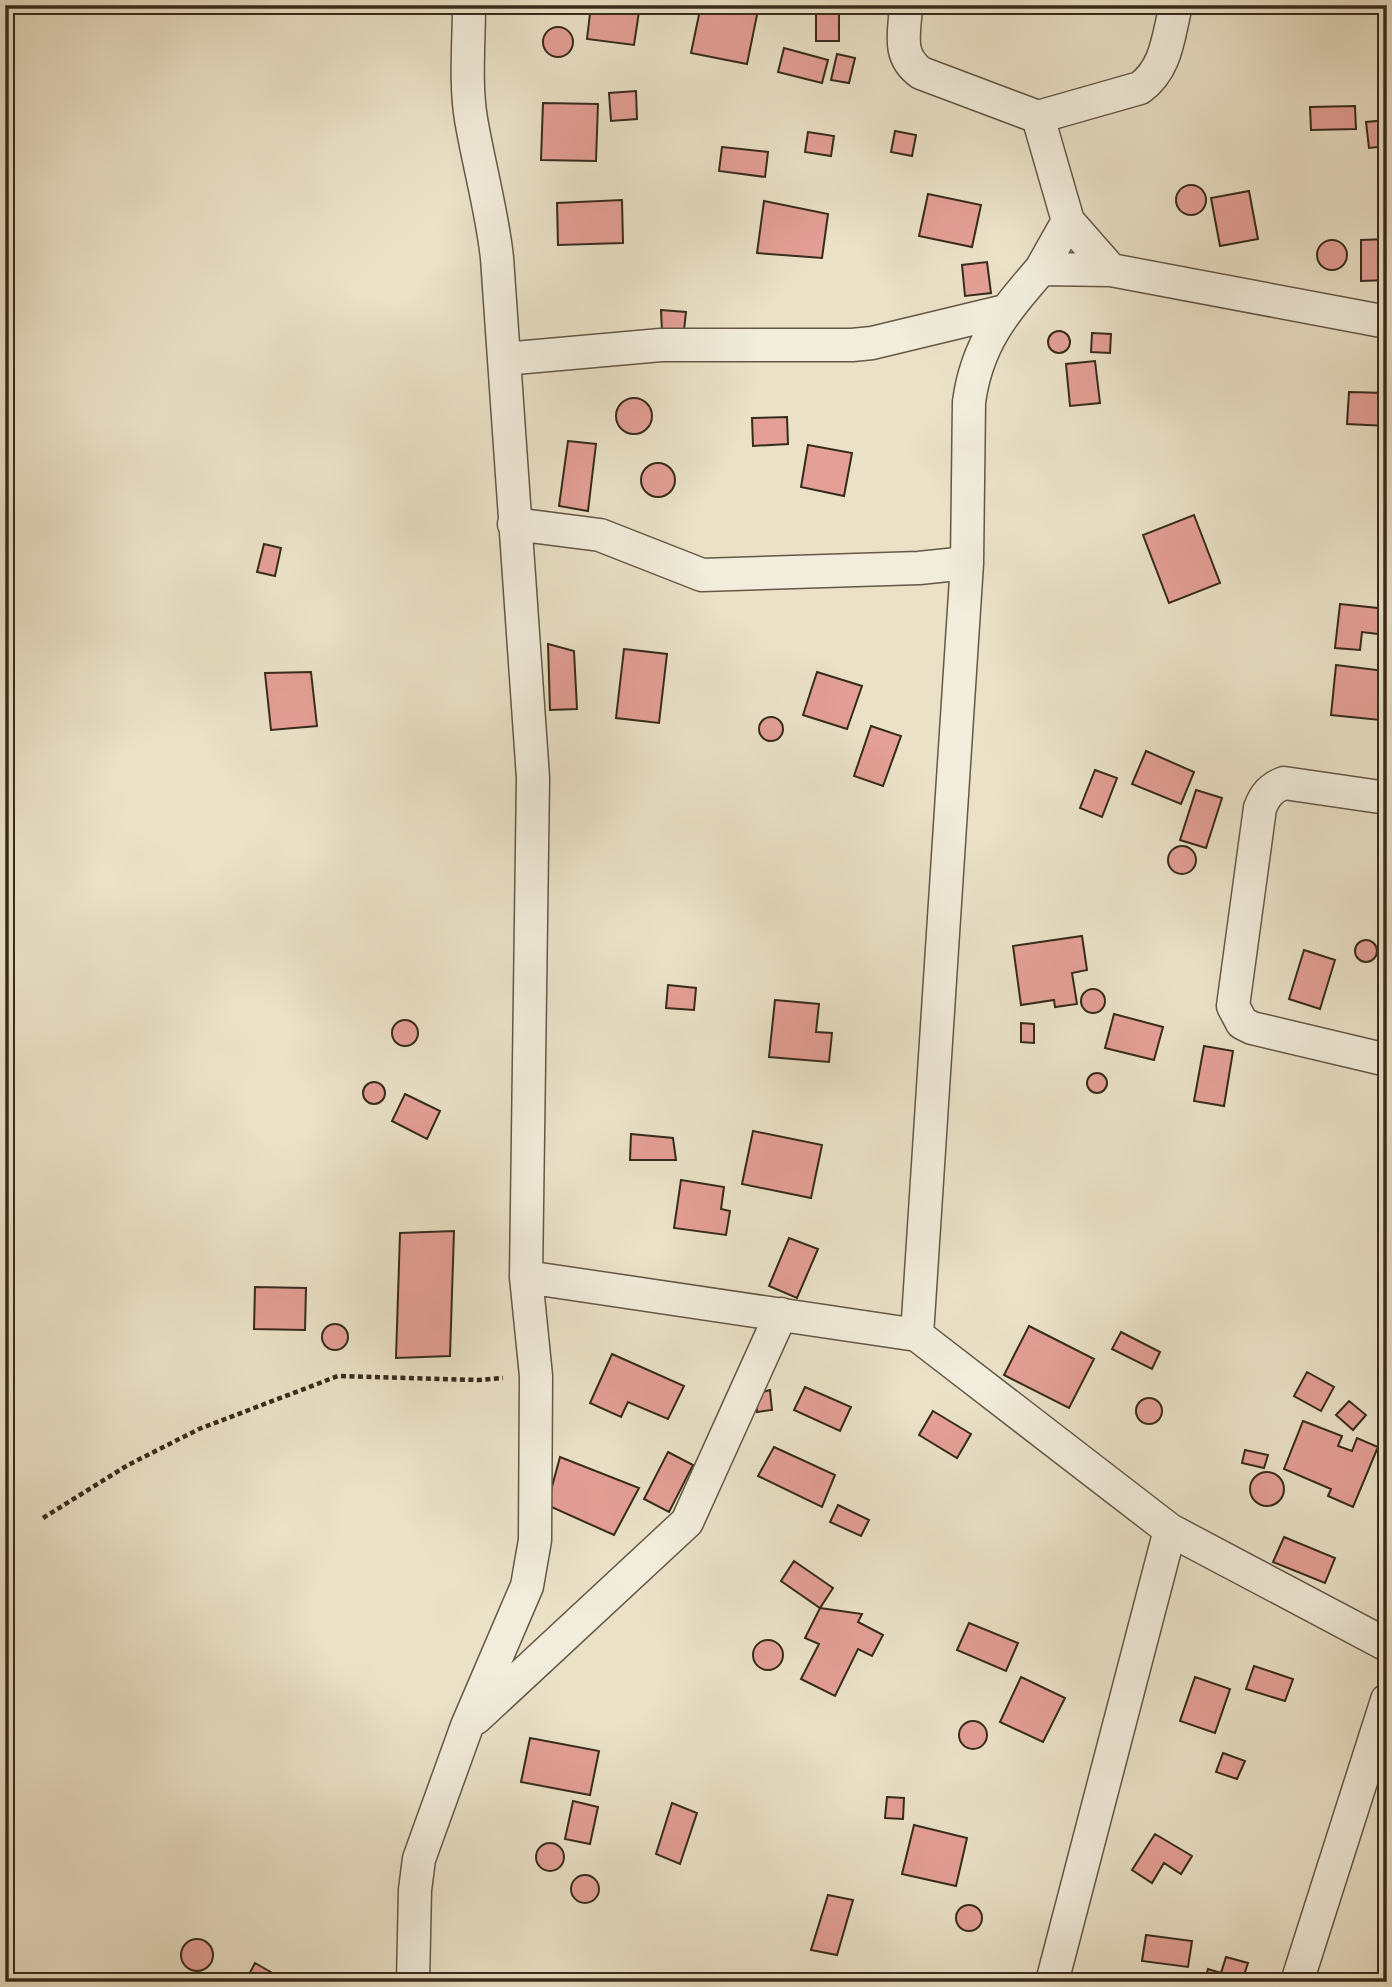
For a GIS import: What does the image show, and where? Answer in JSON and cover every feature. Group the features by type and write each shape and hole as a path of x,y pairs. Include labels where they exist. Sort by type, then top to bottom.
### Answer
{"street":[{"path":"413,1982 415,1890 419,1859 467,1726 527,1586 535,1540 536,1376 526,1278 533,778 494,230 468,92 469,5"},
{"path":"906,5 903,51 912,67 921,73 1038,117 1140,88 1149,82 1160,68 1176,5"},
{"path":"1038,117 1068,221 1111,270"},
{"path":"917,1335 967,563 969,402 972,379 989,335 1005,311 1041,269 1068,221"},
{"path":"1041,269 1111,270 1387,322"},
{"path":"504,359 661,345 852,345 872,343 1005,311"},
{"path":"514,524 600,535 702,575 919,568 967,563"},
{"path":"1387,798 1284,783 1275,786 1264,797 1260,808 1233,1006 1242,1023 1252,1028 1387,1060"},
{"path":"526,1278 917,1335 1170,1530 1387,1645"},
{"path":"467,1726 687,1521 781,1314"},
{"path":"1052,1982 1170,1530"},
{"path":"1297,1982 1387,1700"}],"path":[{"path":"43,1518 128,1465 199,1429 338,1376 478,1380 536,1376"}],"building":[{"path":"591,5 640,5 634,45 587,39"},
{"path":"701,5 759,5 747,64 691,53"},
{"path":"816,8 839,8 839,41 816,41"},
{"path":"558,27 569,31 573,42 569,53 558,57 547,53 543,42 547,31"},
{"path":"784,48 828,60 822,83 778,72"},
{"path":"837,54 855,58 849,83 831,80"},
{"path":"636,91 637,119 611,121 609,93"},
{"path":"543,103 598,104 596,161 541,160"},
{"path":"1355,106 1356,129 1311,130 1310,107"},
{"path":"1387,120 1387,146 1369,148 1366,122"},
{"path":"895,131 916,135 912,156 891,152"},
{"path":"808,132 834,136 831,156 805,152"},
{"path":"722,147 768,152 765,177 719,171"},
{"path":"1191,185 1202,189 1206,200 1202,211 1191,215 1180,211 1176,200 1180,189"},
{"path":"1249,191 1258,239 1220,246 1211,198"},
{"path":"928,194 981,205 972,247 919,236"},
{"path":"622,200 623,243 558,245 557,203"},
{"path":"764,201 828,214 822,258 757,253"},
{"path":"1387,239 1387,280 1361,281 1361,240"},
{"path":"1332,240 1338,241 1346,249 1346,261 1338,269 1332,270 1326,269 1318,261 1317,255 1318,249 1326,241"},
{"path":"987,262 991,293 965,296 962,265"},
{"path":"661,310 686,312 684,330 662,331"},
{"path":"1059,331 1069,338 1070,342 1063,352 1059,353 1049,346 1048,342 1055,332"},
{"path":"1092,333 1111,334 1110,353 1091,352"},
{"path":"1095,361 1100,403 1070,406 1066,364"},
{"path":"1349,392 1387,393 1387,426 1347,424"},
{"path":"634,398 647,403 652,416 647,429 634,434 621,429 616,416 621,403"},
{"path":"787,417 788,444 753,446 752,418"},
{"path":"568,441 596,444 588,511 559,506"},
{"path":"808,445 852,453 844,496 801,487"},
{"path":"658,463 670,468 675,480 670,492 658,497 646,492 641,480 646,468"},
{"path":"1194,515 1220,583 1169,603 1143,535"},
{"path":"264,544 281,548 275,576 257,572"},
{"path":"1340,604 1387,609 1387,635 1362,632 1360,650 1335,648"},
{"path":"548,644 574,651 577,709 550,710"},
{"path":"624,649 667,654 659,723 616,718"},
{"path":"1336,665 1385,671 1380,720 1331,715"},
{"path":"311,672 317,726 271,730 265,673"},
{"path":"817,672 862,686 847,729 803,715"},
{"path":"771,717 780,720 783,729 780,738 771,741 762,738 759,729 762,720"},
{"path":"871,726 901,736 883,786 854,776"},
{"path":"1146,751 1194,772 1181,804 1132,784"},
{"path":"1095,770 1117,778 1102,817 1080,808"},
{"path":"1196,790 1222,798 1206,848 1180,840"},
{"path":"1182,846 1192,850 1196,860 1192,870 1182,874 1172,870 1168,860 1172,850"},
{"path":"1082,936 1087,970 1072,973 1077,1004 1055,1007 1054,1000 1021,1005 1013,946"},
{"path":"1366,940 1374,943 1377,951 1374,959 1366,962 1358,959 1355,951 1358,943"},
{"path":"1304,950 1335,960 1320,1009 1289,999"},
{"path":"668,985 696,988 694,1010 666,1008"},
{"path":"1093,989 1102,992 1105,1001 1102,1010 1093,1013 1084,1010 1081,1001 1084,992"},
{"path":"775,1000 819,1004 816,1032 832,1033 829,1062 769,1057"},
{"path":"1114,1014 1163,1027 1154,1060 1105,1048"},
{"path":"405,1020 414,1024 418,1033 414,1042 405,1046 396,1042 392,1033 396,1024"},
{"path":"1021,1023 1034,1024 1034,1043 1021,1042"},
{"path":"1204,1046 1233,1051 1224,1106 1194,1101"},
{"path":"1097,1073 1104,1076 1107,1083 1104,1090 1097,1093 1090,1090 1087,1083 1090,1076"},
{"path":"370,1082 378,1082 385,1089 385,1097 378,1104 370,1104 363,1097 363,1089"},
{"path":"405,1094 440,1111 427,1139 392,1121"},
{"path":"753,1131 822,1145 811,1198 742,1184"},
{"path":"631,1134 673,1138 676,1160 630,1160"},
{"path":"681,1180 724,1187 721,1209 730,1211 726,1235 674,1228"},
{"path":"454,1231 450,1356 396,1358 400,1233"},
{"path":"789,1238 818,1249 797,1298 769,1286"},
{"path":"255,1287 306,1288 305,1330 254,1329"},
{"path":"335,1324 344,1328 348,1337 344,1346 335,1350 326,1346 322,1337 326,1328"},
{"path":"1029,1326 1094,1359 1069,1408 1004,1375"},
{"path":"1121,1332 1160,1352 1152,1369 1112,1349"},
{"path":"612,1354 684,1386 668,1419 628,1402 621,1417 590,1403"},
{"path":"1307,1372 1334,1387 1321,1411 1294,1396"},
{"path":"805,1387 851,1407 840,1431 794,1410"},
{"path":"770,1390 772,1410 757,1412 755,1394"},
{"path":"1149,1398 1158,1402 1162,1411 1158,1420 1149,1424 1140,1420 1136,1411 1140,1402"},
{"path":"1349,1401 1366,1415 1353,1430 1336,1415"},
{"path":"933,1411 971,1434 957,1458 919,1435"},
{"path":"1303,1421 1342,1436 1338,1446 1352,1451 1357,1438 1378,1447 1353,1507 1328,1496 1331,1489 1284,1469"},
{"path":"774,1447 835,1475 822,1507 758,1476"},
{"path":"1245,1450 1268,1455 1264,1468 1242,1463"},
{"path":"668,1452 693,1465 669,1512 644,1499"},
{"path":"560,1457 639,1488 614,1535 547,1505"},
{"path":"1267,1472 1279,1477 1284,1489 1279,1501 1267,1506 1255,1501 1250,1489 1255,1477"},
{"path":"838,1505 869,1520 861,1536 830,1522"},
{"path":"1284,1537 1335,1558 1325,1583 1273,1562"},
{"path":"794,1561 833,1588 820,1608 781,1581"},
{"path":"820,1608 862,1614 858,1622 883,1635 872,1656 858,1649 835,1696 801,1679 819,1644 805,1638"},
{"path":"969,1623 1018,1643 1006,1671 957,1650"},
{"path":"768,1640 779,1644 783,1655 779,1666 768,1670 757,1666 753,1655 757,1644"},
{"path":"1254,1666 1293,1679 1285,1701 1246,1689"},
{"path":"1021,1677 1065,1698 1043,1742 1000,1722"},
{"path":"1195,1677 1230,1689 1215,1733 1180,1721"},
{"path":"973,1721 983,1725 987,1735 983,1745 973,1749 963,1745 959,1735 963,1725"},
{"path":"530,1738 599,1751 590,1795 521,1782"},
{"path":"1223,1753 1245,1761 1237,1779 1216,1772"},
{"path":"887,1797 904,1798 903,1819 885,1818"},
{"path":"573,1801 598,1807 590,1844 565,1839"},
{"path":"672,1803 697,1813 680,1864 656,1854"},
{"path":"914,1825 967,1838 956,1886 902,1874"},
{"path":"1155,1834 1192,1856 1181,1874 1164,1863 1152,1883 1132,1870"},
{"path":"550,1843 560,1847 564,1857 560,1867 550,1871 540,1867 536,1857 540,1847"},
{"path":"585,1875 595,1879 599,1889 595,1899 585,1903 575,1899 571,1889 575,1879"},
{"path":"828,1895 853,1900 837,1955 811,1950"},
{"path":"969,1905 978,1909 982,1918 978,1927 969,1931 960,1927 956,1918 960,1909"},
{"path":"1146,1935 1192,1941 1188,1967 1142,1961"},
{"path":"197,1939 208,1944 213,1955 208,1966 197,1971 186,1966 181,1955 186,1944"},
{"path":"1226,1957 1248,1963 1243,1978 1255,1982 1204,1982 1208,1969 1221,1973"},
{"path":"255,1963 288,1982 245,1982"}]}
